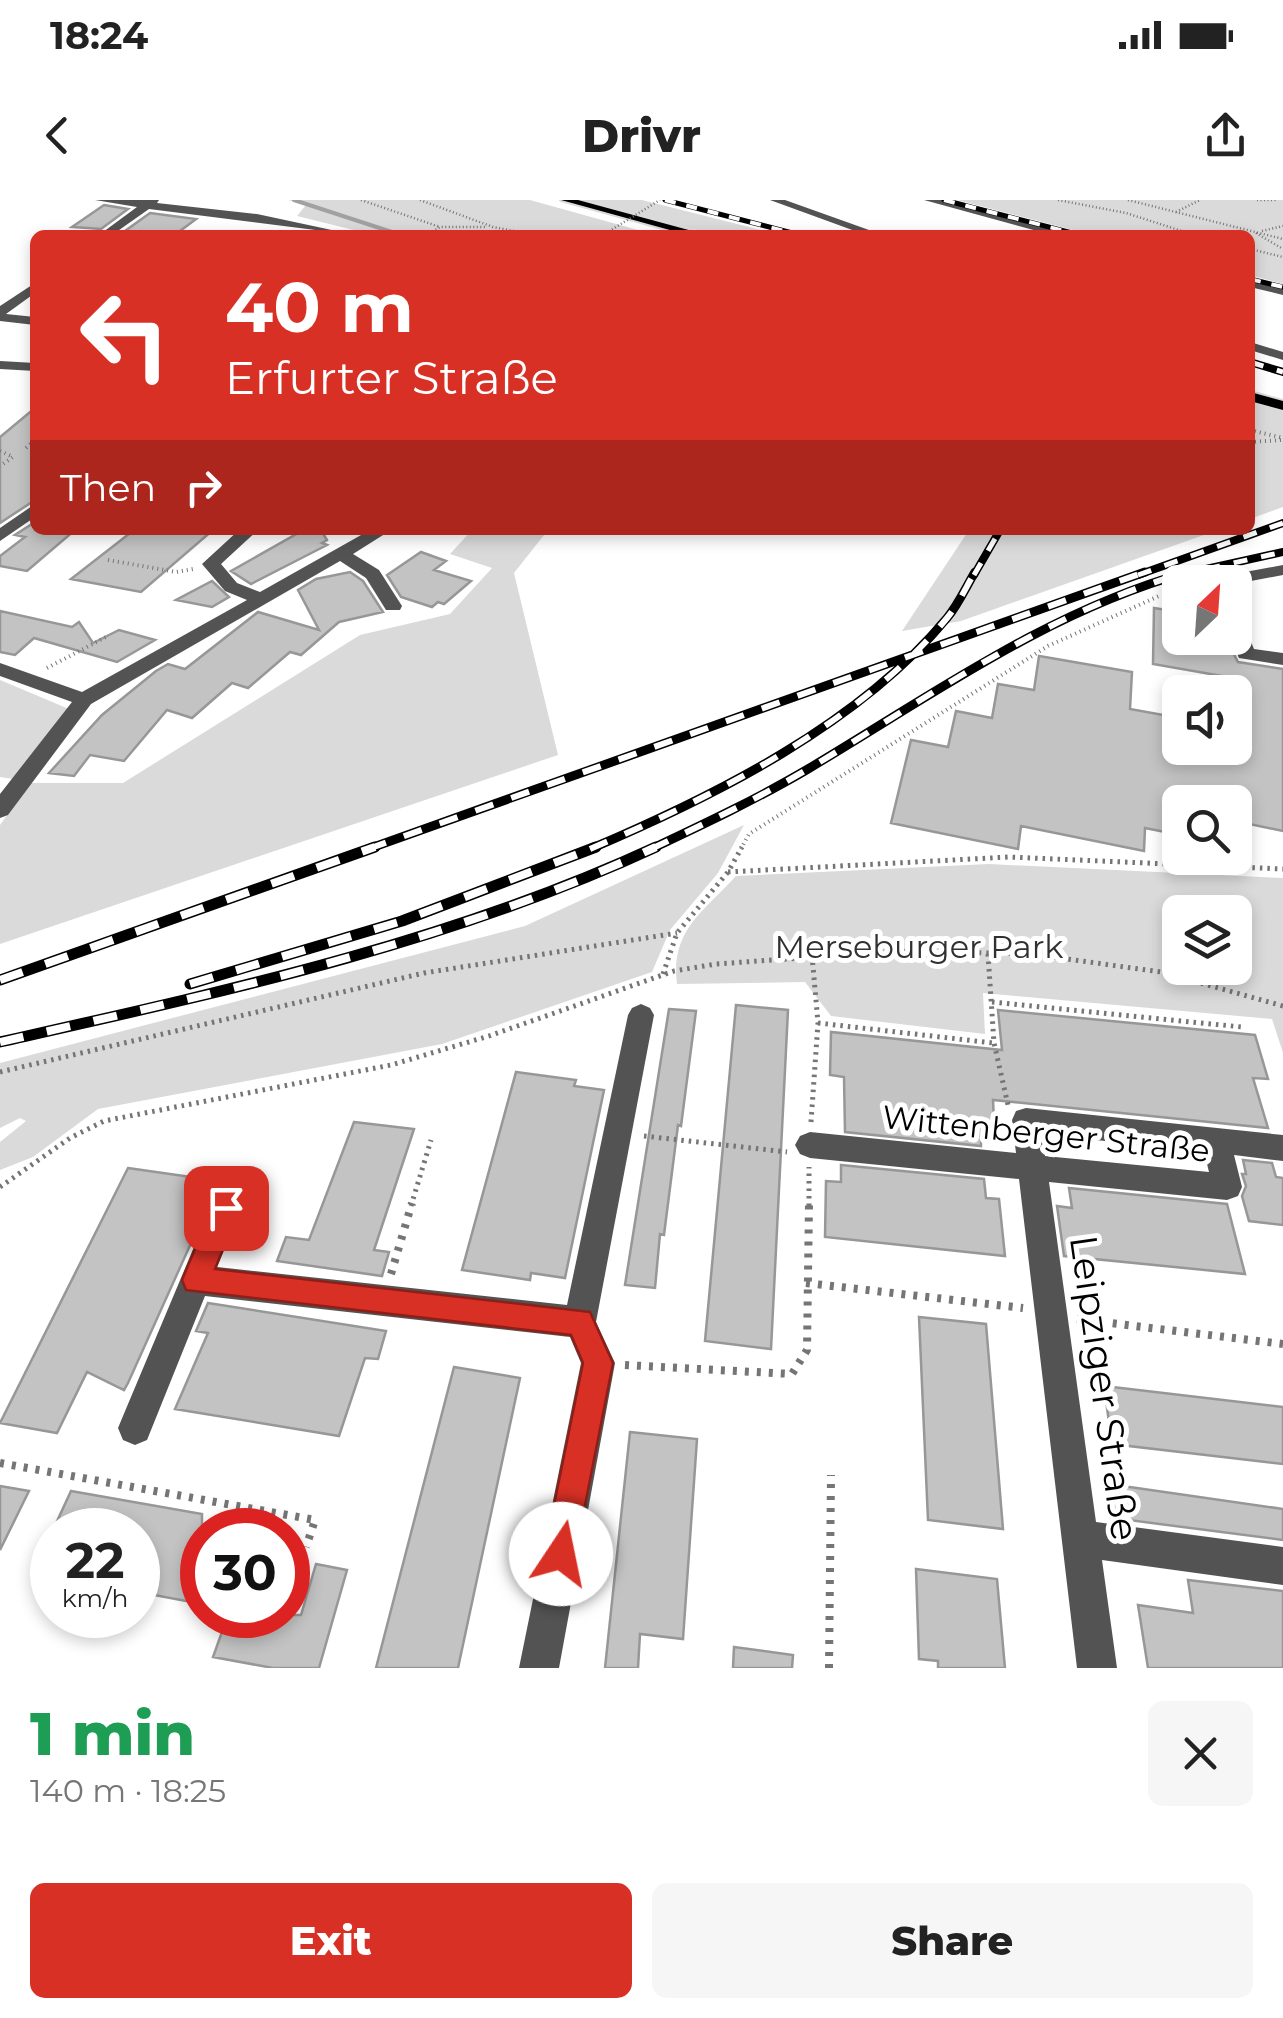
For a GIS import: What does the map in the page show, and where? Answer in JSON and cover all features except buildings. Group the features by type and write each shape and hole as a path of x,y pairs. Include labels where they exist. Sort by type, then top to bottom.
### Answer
{"main road":[{"path":"561,202 656,230"},
{"path":"561,202 681,230"},
{"path":"1255,388 1283,396"},
{"path":"1255,398 1283,406"}],"street":[{"path":"100,200 152,202 326,230"},
{"path":"775,200 862,230"},
{"path":"929,200 1046,230"},
{"path":"112,230 152,202"},
{"path":"1255,283 1283,291"},
{"path":"0,316 30,291"},
{"path":"19,299 30,300"},
{"path":"0,316 30,319"},
{"path":"1255,348 1283,356"},
{"path":"0,365 30,367"},
{"path":"0,536 30,512"},
{"path":"243,535 211,564 231,587 264,600"},
{"path":"0,810 84,700 374,535"},
{"path":"342,556 373,574 393,606"},
{"path":"1252,576 1283,570"},
{"path":"1252,655 1283,659"},
{"path":"0,669 84,700"},
{"path":"539,1668 598,1363 580,1322 641,1014"},
{"name":"Wittenberger Straße","path":"1026,1120 1283,1148"},
{"name":"Leipziger Straße","path":"1026,1120 1097,1668"},
{"name":"Wittenberger Straße","path":"800,1149 1227,1187 1216,1140"},
{"path":"136,1428 226,1208"},
{"path":"196,1280 580,1322"},
{"path":"1082,1539 1283,1566"}],"path":[{"path":"361,200 440,228 493,227"},
{"path":"420,200 509,230"},
{"path":"610,230 660,200"},
{"path":"1058,200 1126,213 1179,230"},
{"path":"1128,200 1254,230"},
{"path":"1176,212 1200,200"},
{"path":"1257,200 1277,200"},
{"path":"1268,201 1283,209"},
{"path":"644,202 654,204"},
{"path":"1259,232 1283,226"},
{"path":"436,230 440,228"},
{"path":"1255,230 1283,239"},
{"path":"1255,231 1283,249"},
{"path":"1255,250 1283,257"},
{"path":"1255,431 1283,439"},
{"path":"1255,442 1283,439"},
{"path":"26,448 30,444"},
{"path":"0,451 13,457 0,466"},
{"path":"108,560 176,572 211,564"},
{"path":"663,974 677,933 728,872 749,834 1048,646 1162,597"},
{"path":"28,678 106,636"},
{"path":"728,872 1009,857 1283,869"},
{"path":"0,1072 424,973 677,933"},
{"path":"988,953 994,1043 1005,1103 1026,1120"},
{"path":"992,1002 1242,1027"},
{"path":"818,1023 994,1043"},
{"path":"617,1133 800,1149"},
{"path":"384,1300 430,1140"},
{"path":"598,1363 792,1374 807,1350"},
{"path":"0,1463 248,1508"},
{"path":"829,1668 831,1474"}],"green space":[{"path":"288,200 530,200 638,230 354,230 297,216 306,205"},
{"path":"578,200 642,200 761,230 696,230"},
{"path":"957,200 1283,200 1283,284 1255,276 1255,230 1074,230"},
{"path":"1255,402 1283,411 1283,507 1255,517"},
{"path":"467,535 544,535 514,573 558,755 0,944 0,825 30,783 123,783 360,635 450,614 492,568 450,554"},
{"path":"966,535 1204,535 961,621 902,631"},
{"path":"0,680 69,709 13,779 0,777"},
{"path":"744,825 718,873 670,930 652,972 442,1044 98,1109 33,1157 0,1170 0,1142 26,1121 20,1118 0,1128 0,1063 525,926"},
{"name":"Merseburger Park","path":"989,864 1283,878 1283,1053 1272,1019 983,993 985,1034 831,1016 805,982 677,984 679,950 701,912 736,876"}],"waterway":[{"path":"294,200 386,230"}],"railway":[{"path":"665,200 781,230"},
{"path":"944,200 1061,230"},
{"path":"1255,280 1283,287"},
{"path":"1255,364 1283,372"},
{"path":"1255,533 1283,523"},
{"path":"974,575 997,535"},
{"path":"1138,575 1250,535"},
{"path":"1224,565 1283,552"},
{"path":"913,655 951,613 975,572"},
{"path":"913,655 1145,572"},
{"path":"651,849 789,780 1039,632 1162,581"},
{"path":"368,849 913,655"},
{"path":"590,849 735,781 782,753 828,724 913,655"},
{"path":"0,980 375,847"},
{"path":"190,984 402,921 596,847"},
{"path":"0,1042 251,984 416,938 577,881 656,847"}],"route":[{"path":"226,1208 196,1280 580,1322 598,1363 561,1554"}]}
